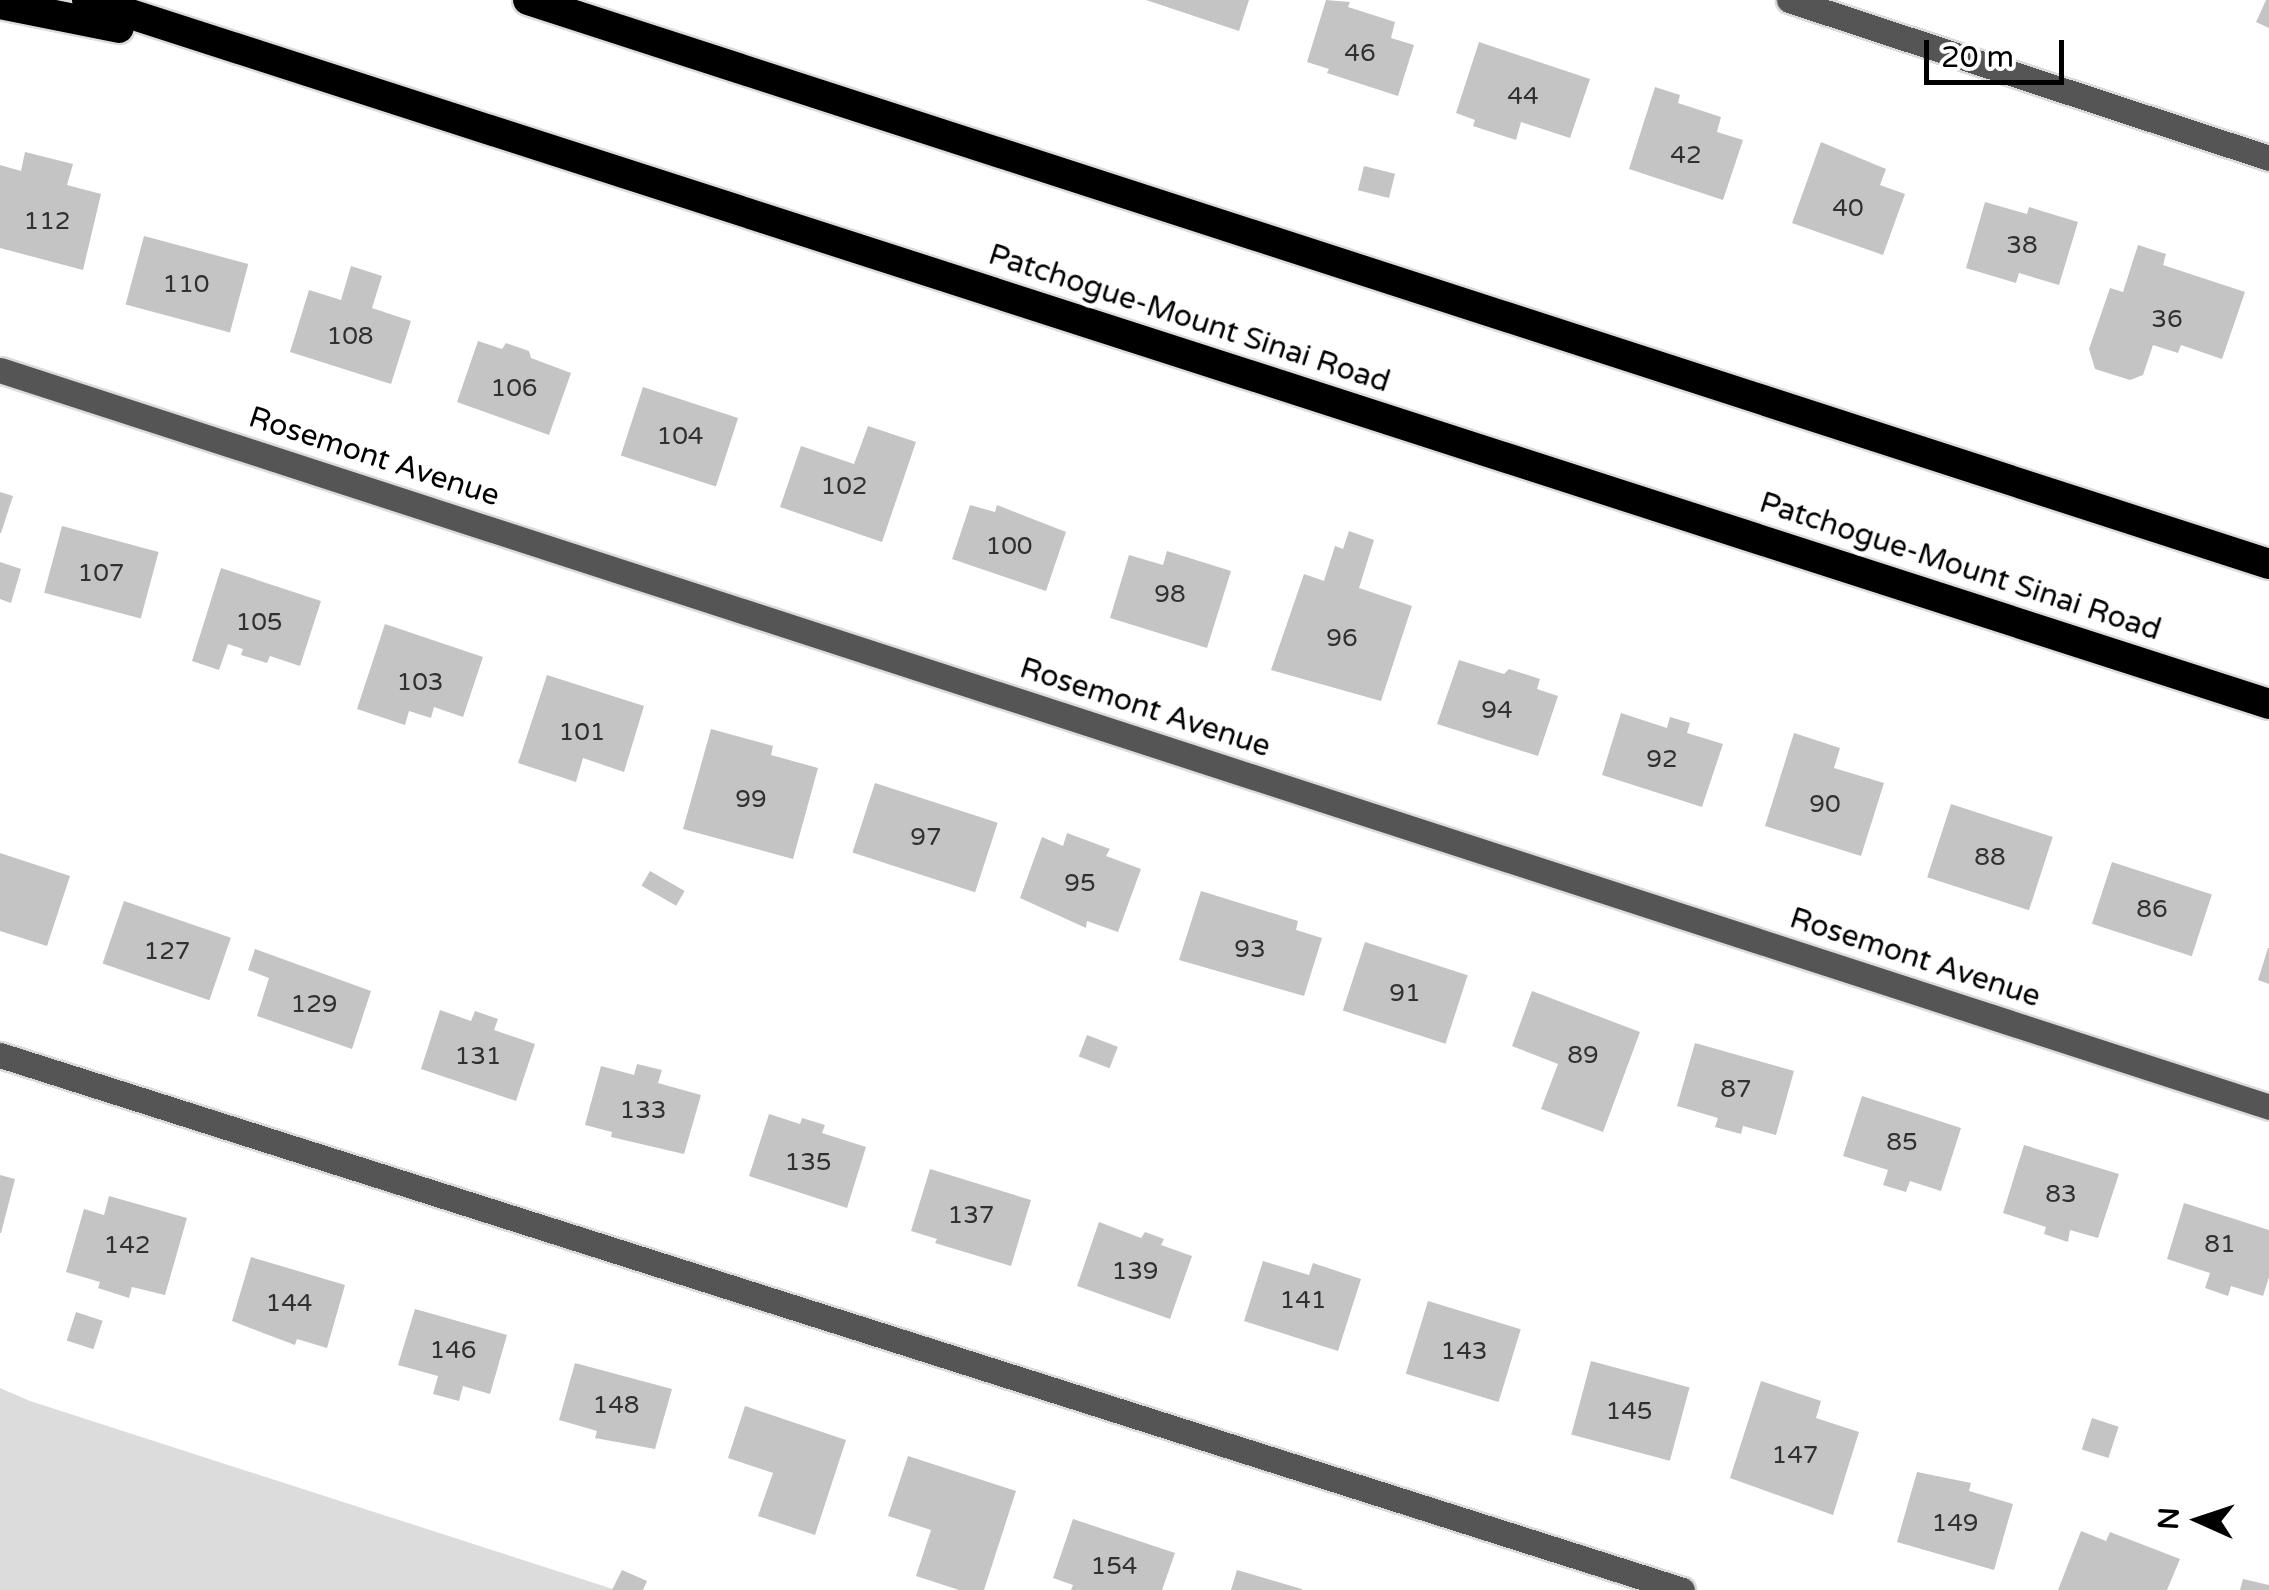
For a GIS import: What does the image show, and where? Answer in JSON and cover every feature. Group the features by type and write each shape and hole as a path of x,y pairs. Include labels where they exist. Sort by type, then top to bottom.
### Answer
{"highway":[{"name":"Patchogue-Mount Sinai Road","path":"88,0 2269,704"},
{"path":"528,0 2269,564"},
{"path":"0,4 272,60"}],"street":[{"path":"1789,0 2269,158"},
{"name":"Rosemont Avenue","path":"0,370 2269,1107"},
{"path":"0,1055 1682,1590"}],"shaded area":[{"path":"0,1388 30,1401 616,1590 0,1590"}],"building":[{"path":"1146,0 1249,0 1239,31"},
{"path":"1326,0 1350,2 1348,7 1395,22 1391,38 1414,45 1398,96 1327,73 1329,69 1307,62"},
{"path":"2269,0 2269,28 2256,22"},
{"path":"1479,42 1590,79 1570,138 1521,122 1516,140 1473,126 1475,120 1456,113"},
{"path":"1655,87 1680,95 1678,103 1721,117 1717,132 1743,140 1723,200 1629,169"},
{"path":"1821,142 1886,169 1880,185 1905,194 1883,255 1792,223"},
{"path":"25,152 73,164 67,185 101,194 83,270 0,248 0,165 21,171"},
{"path":"1364,166 1395,174 1389,198 1358,190"},
{"path":"1985,202 2027,214 2029,207 2078,222 2059,285 2019,273 2016,283 1966,268"},
{"path":"144,236 248,264 230,333 126,305"},
{"path":"2138,245 2166,254 2163,265 2245,292 2222,359 2181,345 2178,353 2153,345 2143,375 2130,380 2095,369 2089,349 2110,288 2123,292"},
{"path":"351,266 382,276 372,308 411,321 391,384 290,352 309,290 341,300"},
{"path":"478,341 502,349 506,343 529,351 531,358 571,373 549,435 457,402"},
{"path":"643,387 738,418 716,486 621,455"},
{"path":"868,426 916,442 882,542 780,507 801,446 854,464"},
{"path":"0,492 13,496 1,533 0,533"},
{"path":"970,505 995,512 997,505 1066,532 1046,591 952,559"},
{"path":"62,526 159,552 141,619 44,593"},
{"path":"1349,531 1374,540 1359,588 1412,606 1381,701 1271,670 1304,574 1324,581 1335,546 1343,549"},
{"path":"1167,551 1231,571 1207,648 1110,618 1129,555 1163,565"},
{"path":"0,562 21,569 11,603 0,599"},
{"path":"221,568 321,601 300,666 270,656 267,663 241,655 243,649 228,644 219,670 192,661"},
{"path":"385,624 483,657 463,717 434,707 431,718 409,711 405,725 357,709"},
{"path":"1459,660 1504,674 1509,669 1540,679 1537,689 1558,696 1538,756 1437,724"},
{"path":"547,675 644,706 624,772 583,758 576,782 518,763"},
{"path":"1621,713 1667,728 1670,717 1690,723 1687,733 1723,744 1702,807 1602,775"},
{"path":"711,729 773,746 771,755 818,768 793,859 683,829"},
{"path":"1794,733 1840,748 1834,768 1884,783 1861,856 1765,826"},
{"path":"875,783 998,823 975,892 852,852"},
{"path":"1951,804 2053,837 2029,910 1927,877"},
{"path":"1067,833 1110,849 1106,856 1141,869 1118,932 1087,921 1086,928 1020,898 1042,837 1063,846"},
{"path":"0,853 70,876 47,946 0,931"},
{"path":"2112,862 2212,894 2192,956 2092,924"},
{"path":"650,871 685,891 676,906 642,886"},
{"path":"1201,891 1298,921 1296,930 1322,938 1304,996 1179,960"},
{"path":"124,901 231,938 209,1000 103,963"},
{"path":"1365,942 1468,975 1445,1044 1343,1010"},
{"path":"2269,948 2269,984 2258,980"},
{"path":"255,949 371,991 352,1049 257,1016 269,978 248,970"},
{"path":"1532,991 1640,1032 1603,1132 1541,1109 1558,1064 1512,1046"},
{"path":"440,1010 471,1021 475,1011 498,1019 494,1030 535,1044 516,1101 421,1069"},
{"path":"1087,1035 1118,1047 1110,1068 1079,1056"},
{"path":"1695,1043 1794,1071 1776,1135 1743,1126 1741,1134 1715,1127 1718,1118 1677,1106"},
{"path":"637,1064 662,1070 658,1083 701,1095 684,1154 611,1137 612,1132 585,1125 601,1066 634,1075"},
{"path":"1862,1096 1961,1128 1941,1191 1910,1181 1906,1192 1883,1185 1888,1170 1843,1156"},
{"path":"769,1114 800,1124 802,1118 825,1125 822,1133 866,1147 847,1208 749,1176"},
{"path":"2024,1145 2119,1174 2098,1238 2070,1230 2068,1242 2044,1234 2046,1227 2003,1213"},
{"path":"930,1169 1031,1200 1011,1266 935,1243 937,1239 911,1231"},
{"path":"0,1175 15,1179 1,1233 0,1233"},
{"path":"109,1196 187,1218 165,1295 132,1287 129,1298 98,1288 100,1282 66,1272 84,1209 104,1215"},
{"path":"2184,1203 2269,1230 2269,1277 2263,1296 2231,1286 2228,1296 2205,1288 2210,1273 2167,1259"},
{"path":"1099,1222 1141,1238 1145,1232 1164,1239 1161,1245 1192,1256 1170,1319 1077,1286"},
{"path":"251,1257 345,1285 327,1348 297,1339 295,1345 232,1321"},
{"path":"1263,1261 1309,1275 1313,1263 1361,1279 1338,1351 1244,1321"},
{"path":"1428,1301 1521,1329 1499,1402 1406,1374"},
{"path":"415,1309 507,1335 490,1394 463,1386 459,1401 433,1394 438,1376 398,1365"},
{"path":"76,1312 103,1321 93,1349 67,1341"},
{"path":"1591,1361 1690,1387 1670,1461 1571,1434"},
{"path":"575,1363 672,1389 655,1449 595,1438 597,1431 559,1420"},
{"path":"1761,1381 1821,1401 1816,1418 1859,1432 1833,1515 1730,1478"},
{"path":"745,1406 846,1440 815,1535 758,1516 773,1473 728,1458"},
{"path":"2092,1418 2119,1427 2108,1458 2082,1449"},
{"path":"908,1456 1016,1491 984,1590 959,1590 916,1576 931,1530 888,1516"},
{"path":"1917,1472 1971,1483 1969,1491 2013,1504 1994,1570 1897,1542"},
{"path":"1073,1519 1175,1553 1162,1590 1071,1590 1073,1585 1053,1578"},
{"path":"2081,1531 2106,1541 2110,1532 2180,1559 2167,1590 2058,1590"},
{"path":"622,1570 647,1581 643,1590 612,1590"},
{"path":"1237,1570 1302,1589 1302,1590 1231,1590"},
{"path":"2243,1579 2269,1585 2269,1590 2240,1590"}]}
